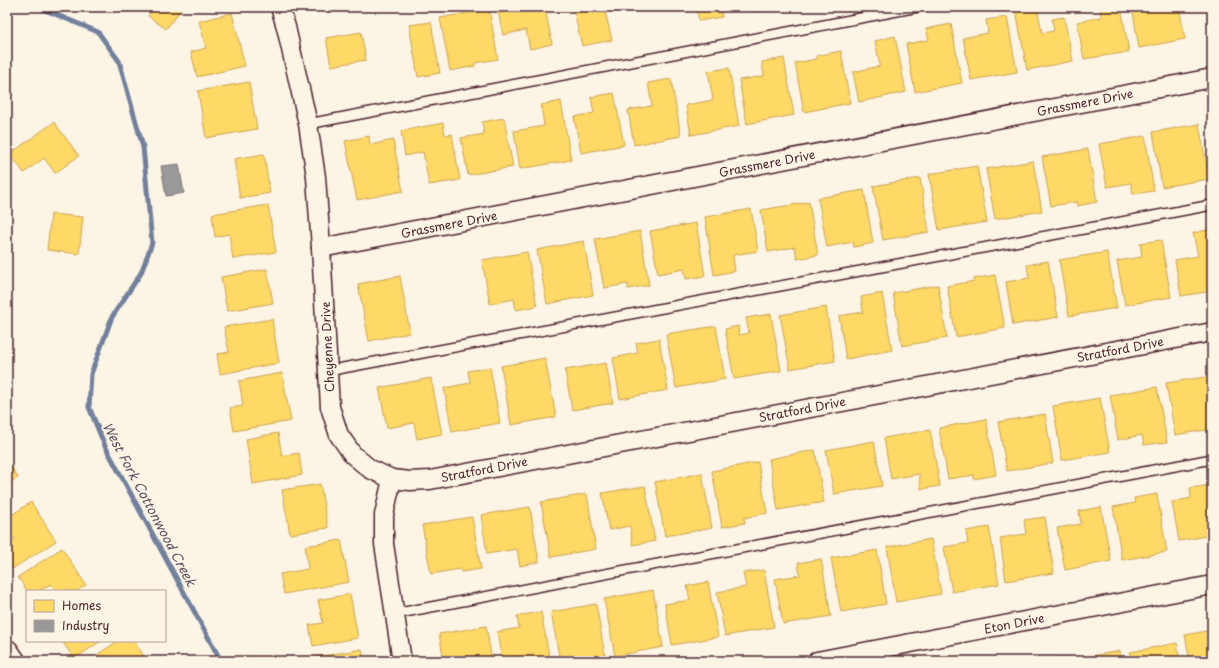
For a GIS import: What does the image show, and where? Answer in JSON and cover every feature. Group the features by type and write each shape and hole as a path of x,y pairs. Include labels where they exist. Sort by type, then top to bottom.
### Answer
{"street":[{"name":"Cheyenne Drive","path":"280,7 308,124 316,177 322,248 330,407 339,435 353,455 370,469 392,479"},
{"name":"Grassmere Drive","path":"322,248 1212,78"},
{"name":"Stratford Drive","path":"392,479 410,481 438,478 1212,332"},
{"path":"392,479 384,515 384,544 402,661"},
{"name":"Eton Drive","path":"817,661 1212,585"},
{"path":"7,651 14,661"}],"lane":[{"path":"308,124 918,7"},
{"path":"327,371 1212,205"},
{"path":"394,614 1212,459"}],"building: Homes":[{"path":"155,7 183,7 166,29 148,16"},
{"path":"497,7 545,7 552,44 530,49 526,30 503,35"},
{"path":"573,7 604,7 612,40 582,46"},
{"path":"696,7 720,7 722,17 699,21"},
{"path":"756,7 778,7 778,8 756,12"},
{"path":"1037,7 1042,33 1054,31 1052,19 1064,17 1073,61 1027,70 1016,10"},
{"path":"1100,7 1121,7 1129,52 1084,59 1077,22 1101,17"},
{"path":"1132,7 1179,7 1185,39 1139,48"},
{"path":"489,9 498,59 475,63 475,66 450,71 440,18"},
{"path":"232,13 245,66 197,77 191,52 206,48 199,21"},
{"path":"1007,17 1017,72 971,80 963,38 988,33 986,20"},
{"path":"431,22 440,73 418,77 409,25"},
{"path":"951,24 962,83 915,92 906,44 929,40 926,29"},
{"path":"361,32 366,60 331,66 326,38"},
{"path":"895,36 906,92 859,102 853,72 880,66 875,41"},
{"path":"841,51 850,103 804,112 795,63 817,59 816,56"},
{"path":"784,58 794,115 747,124 739,80 764,76 762,62"},
{"path":"729,68 739,126 691,135 686,105 713,100 708,71"},
{"path":"671,79 681,136 634,145 628,110 652,106 648,83"},
{"path":"249,82 257,129 206,138 198,91"},
{"path":"614,93 624,145 581,153 574,117 594,113 591,97"},
{"path":"561,101 571,160 520,169 514,131 544,126 541,105"},
{"path":"504,118 513,167 468,175 461,138 484,134 482,122"},
{"path":"54,122 79,156 55,173 44,158 24,173 10,154"},
{"path":"443,123 445,135 452,134 460,180 429,185 423,152 405,156 401,131"},
{"path":"1199,124 1209,179 1162,187 1153,132"},
{"path":"369,136 370,145 393,140 403,191 357,200 345,141"},
{"path":"1145,136 1154,191 1133,194 1131,183 1107,187 1099,144"},
{"path":"1088,149 1097,202 1077,206 1076,202 1051,206 1042,157"},
{"path":"264,154 270,193 240,198 234,159"},
{"path":"1033,161 1042,211 995,219 986,169"},
{"path":"977,166 987,222 939,230 929,174"},
{"path":"920,178 929,232 883,240 873,186"},
{"path":"864,190 873,243 854,247 853,242 827,247 818,198"},
{"path":"809,202 818,255 797,259 795,247 768,252 761,210"},
{"path":"268,205 276,252 233,259 229,234 215,237 212,214"},
{"path":"751,209 758,251 733,255 735,271 714,275 705,217"},
{"path":"51,214 83,217 79,254 47,250"},
{"path":"696,223 705,276 686,279 684,269 658,274 650,231"},
{"path":"1212,229 1212,291 1181,296 1175,260 1198,256 1193,233"},
{"path":"640,231 649,285 628,289 628,284 604,288 595,239"},
{"path":"1161,240 1171,297 1125,305 1117,261 1142,257 1140,243"},
{"path":"584,241 593,295 547,304 537,250"},
{"path":"527,252 537,306 516,310 514,299 490,304 482,260"},
{"path":"1107,252 1117,308 1069,316 1059,260"},
{"path":"1048,261 1058,317 1013,325 1006,282 1029,278 1027,265"},
{"path":"267,269 273,303 227,311 221,277"},
{"path":"995,275 1005,328 956,337 947,286"},
{"path":"400,276 410,333 369,341 358,284"},
{"path":"938,285 947,338 902,346 893,293"},
{"path":"882,293 892,350 846,359 839,316 863,312 861,297"},
{"path":"826,307 835,361 790,369 780,315"},
{"path":"771,314 781,371 734,379 725,329 738,326 739,335 749,333 746,318"},
{"path":"272,319 279,363 220,374 217,354 229,352 224,327"},
{"path":"716,326 725,379 676,388 666,334"},
{"path":"659,339 668,390 620,399 613,358 638,353 636,343"},
{"path":"545,358 556,417 511,425 501,366"},
{"path":"606,363 613,403 572,410 565,370"},
{"path":"490,367 500,423 452,432 444,388 470,383 468,371"},
{"path":"282,373 291,421 234,431 230,408 243,406 239,381"},
{"path":"1212,376 1212,429 1175,435 1166,383"},
{"path":"431,378 442,434 417,439 414,423 387,428 379,388"},
{"path":"1157,387 1167,442 1144,445 1142,435 1118,440 1110,395"},
{"path":"1100,398 1110,452 1062,460 1053,406"},
{"path":"1045,414 1053,463 1007,471 998,422"},
{"path":"986,419 996,475 974,479 974,475 948,479 939,428"},
{"path":"930,430 940,486 921,489 919,474 891,479 884,438"},
{"path":"278,433 282,456 299,453 302,475 253,484 246,439"},
{"path":"874,441 882,486 834,494 826,450"},
{"path":"815,450 824,502 778,510 769,459"},
{"path":"7,459 18,478 7,484"},
{"path":"758,462 767,513 744,518 745,523 722,527 712,471"},
{"path":"702,473 712,528 665,536 655,482"},
{"path":"320,484 328,528 290,534 282,490"},
{"path":"1212,485 1212,535 1179,541 1172,502 1191,498 1190,488"},
{"path":"645,486 655,541 633,545 630,526 609,530 602,493"},
{"path":"587,494 596,549 551,557 541,502"},
{"path":"1157,494 1167,552 1122,560 1113,507 1135,503 1134,498"},
{"path":"31,502 56,541 12,569 7,561 7,545 15,540 7,528 7,518"},
{"path":"530,507 539,562 520,566 517,549 487,554 481,515"},
{"path":"1101,507 1111,561 1065,570 1057,528 1081,524 1079,511"},
{"path":"472,517 481,569 461,572 460,569 431,574 422,525"},
{"path":"1045,517 1054,573 1006,581 1000,538 1026,534 1024,520"},
{"path":"989,527 999,584 952,592 944,547 968,543 966,531"},
{"path":"931,539 941,594 896,602 887,547"},
{"path":"341,540 349,582 284,594 280,574 308,569 305,546"},
{"path":"62,548 86,585 78,590 55,590 51,584 42,590 26,590 18,577"},
{"path":"877,550 886,604 841,612 831,558"},
{"path":"821,559 831,616 783,624 775,579 800,575 798,563"},
{"path":"764,570 774,627 725,636 717,592 746,587 743,573"},
{"path":"708,582 718,637 672,645 665,604 690,600 687,586"},
{"path":"653,590 663,647 615,656 604,599"},
{"path":"350,594 358,638 313,646 309,625 323,623 318,600"},
{"path":"596,604 606,661 560,661 551,612"},
{"path":"541,612 550,661 502,661 497,632 519,628 517,616"},
{"path":"486,626 492,661 444,661 439,634"},
{"path":"1212,630 1212,661 1190,661 1185,635"},
{"path":"63,642 100,642 74,659"},
{"path":"116,642 135,642 147,661 102,661 98,654"},
{"path":"1177,643 1180,661 1131,661 1130,652"},
{"path":"362,649 364,661 299,661 299,660"},
{"path":"1120,651 1122,661 1074,661 1073,659"},
{"path":"1064,657 1065,661 1044,661"}],"building: Industry":[{"path":"179,164 184,193 166,196 161,166"}],"waterway":[{"name":"West Fork Cottonwood Creek","path":"38,7 98,32 119,61 143,147 152,243 141,273 112,317 91,374 89,407 105,446 221,661"}]}
